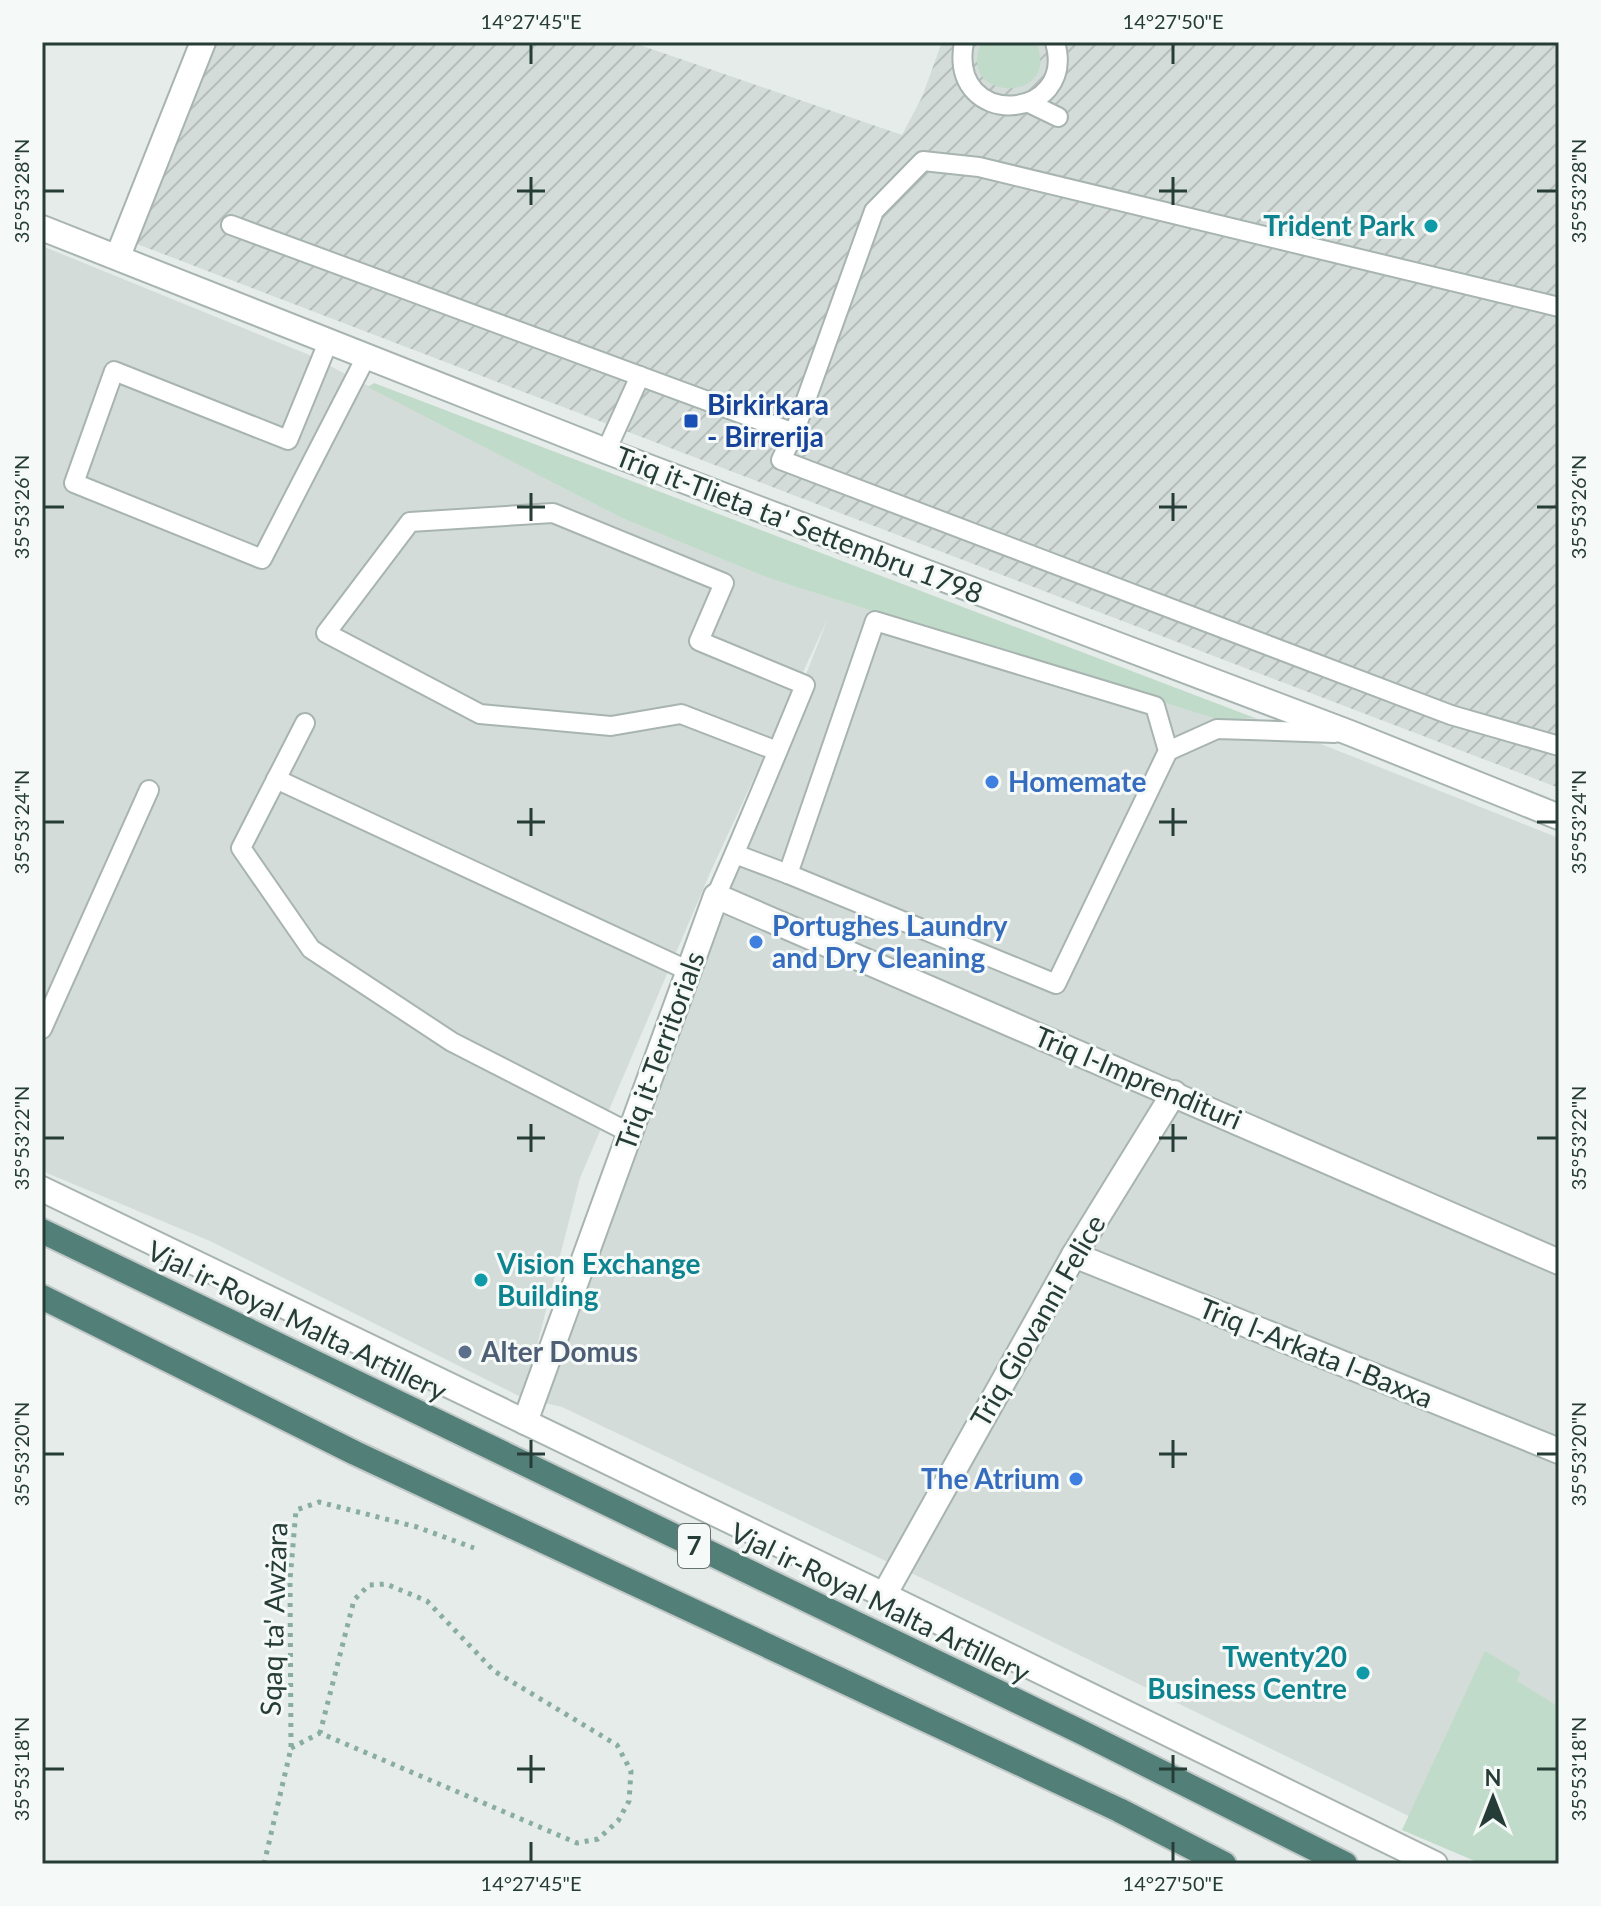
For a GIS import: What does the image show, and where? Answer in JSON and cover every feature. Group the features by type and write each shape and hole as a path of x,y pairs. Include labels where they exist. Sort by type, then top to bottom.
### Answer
{"highway":[{"name":"Vjal ir-Royal Malta Artillery","path":"42,1231 1083,1733 1345,1864"},
{"name":"7","path":"42,1297 355,1453 1119,1810 1224,1864"}],"street":[{"path":"118,256 203,42"},
{"name":"Triq it-Tlieta ta' Settembru 1798","path":"42,228 606,451 1350,733 1559,817"},
{"name":"Triq it-Territorials","path":"525,1422 716,896"},
{"name":"Triq l-Imprendituri","path":"716,896 1559,1262"},
{"name":"Triq Giovanni Felice","path":"884,1595 1074,1255 1174,1093"},
{"path":"42,1189 1435,1864"},
{"name":"Triq l-Arkata l-Baxxa","path":"1074,1255 1559,1451"}],"lane":[{"path":"964,42 961,56 971,88 984,99 999,105 1014,106 1029,103 1052,83 1062,69 1055,42"},
{"path":"1029,103 1058,117"},
{"path":"1559,307 979,167 923,161 874,211 794,433 781,460 1451,715 1559,746"},
{"path":"231,225 794,433"},
{"path":"329,340 288,440 114,371 74,483 262,559 366,357"},
{"path":"606,451 640,376"},
{"name":"Triq it-Territorials","path":"716,896 805,685 699,641 724,583 553,513 410,522 326,633 480,714 611,726 681,714 777,751"},
{"path":"788,874 875,621 1155,706 1168,751"},
{"path":"305,723 241,848 311,949 452,1042 630,1133"},
{"path":"735,854 1056,984 1168,751 1217,729 1350,733"},
{"path":"276,779 689,971"},
{"path":"42,1029 149,790"}],"path":[{"name":"Sqaq ta' Awżara","path":"264,1864 291,1748 290,1580 296,1510 319,1502 417,1527 474,1548"},
{"path":"291,1748 320,1733 354,1600 369,1585 386,1584 427,1601 494,1671 617,1745 631,1771 629,1801 618,1821 598,1839 577,1843 320,1733"}],"shaded area":[{"path":"211,42 631,42 902,135 922,97 942,42 1559,42 1559,788 124,239"},
{"path":"42,246 307,354 624,519 771,579 1219,720 1255,718 1559,838 1559,1864 1507,1864 930,1582 562,1407 523,1398 210,1241 42,1171","holes":["828,618 527,1389 580,1178 710,873"]}],"green space":[{"path":"982,42 1036,42 1040,63 1035,77 1023,86 1008,88 993,85 982,76 977,62"},
{"path":"374,383 1255,718 1219,720 771,579 624,519 368,387"},
{"path":"1485,1651 1520,1672 1517,1681 1559,1707 1559,1864 1482,1864 1402,1830"}],"place":[{"name":"Trident Park","path":"1431,226"},
{"name":"Birkirkara - Birrerija","path":"691,421"},
{"name":"Homemate","path":"992,782"},
{"name":"Portughes Laundry and Dry Cleaning","path":"756,942"},
{"name":"Vision Exchange Building","path":"481,1280"},
{"name":"Alter Domus","path":"465,1352"},
{"name":"The Atrium","path":"1076,1479"},
{"name":"Twenty20 Business Centre","path":"1363,1673"}]}
